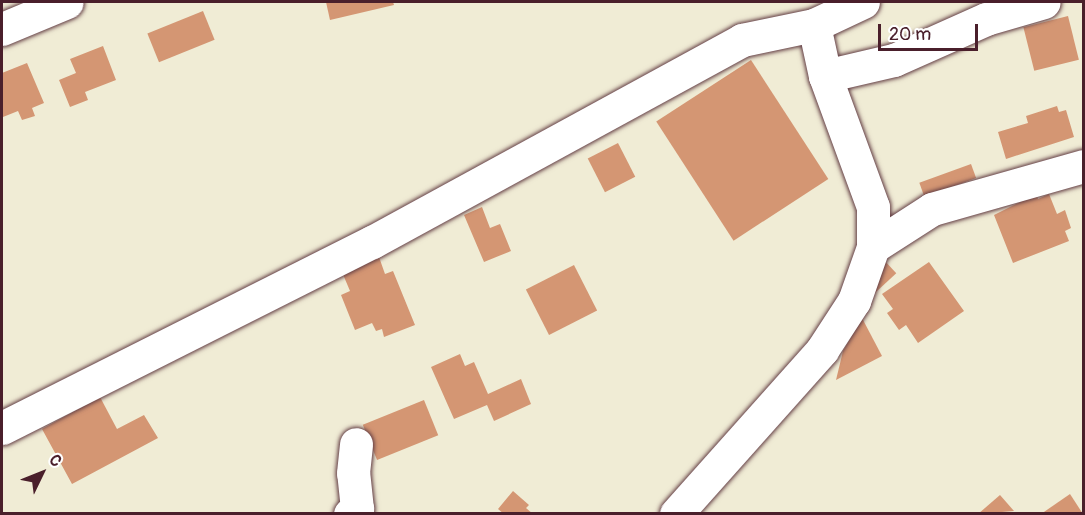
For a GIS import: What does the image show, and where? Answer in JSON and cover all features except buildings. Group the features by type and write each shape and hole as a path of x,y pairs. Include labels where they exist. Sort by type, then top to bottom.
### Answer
{"street":[{"path":"2,29 67,2"},
{"path":"2,428 372,242 742,40 814,25 863,2"},
{"path":"825,76 894,60 986,19 1044,2"},
{"path":"676,513 736,441 822,350 854,301 873,247 873,207 825,76 814,25"},
{"path":"873,207 892,213 932,209 1083,166"},
{"path":"873,247 932,209"},
{"path":"350,513 357,509 353,473 356,444"}]}
